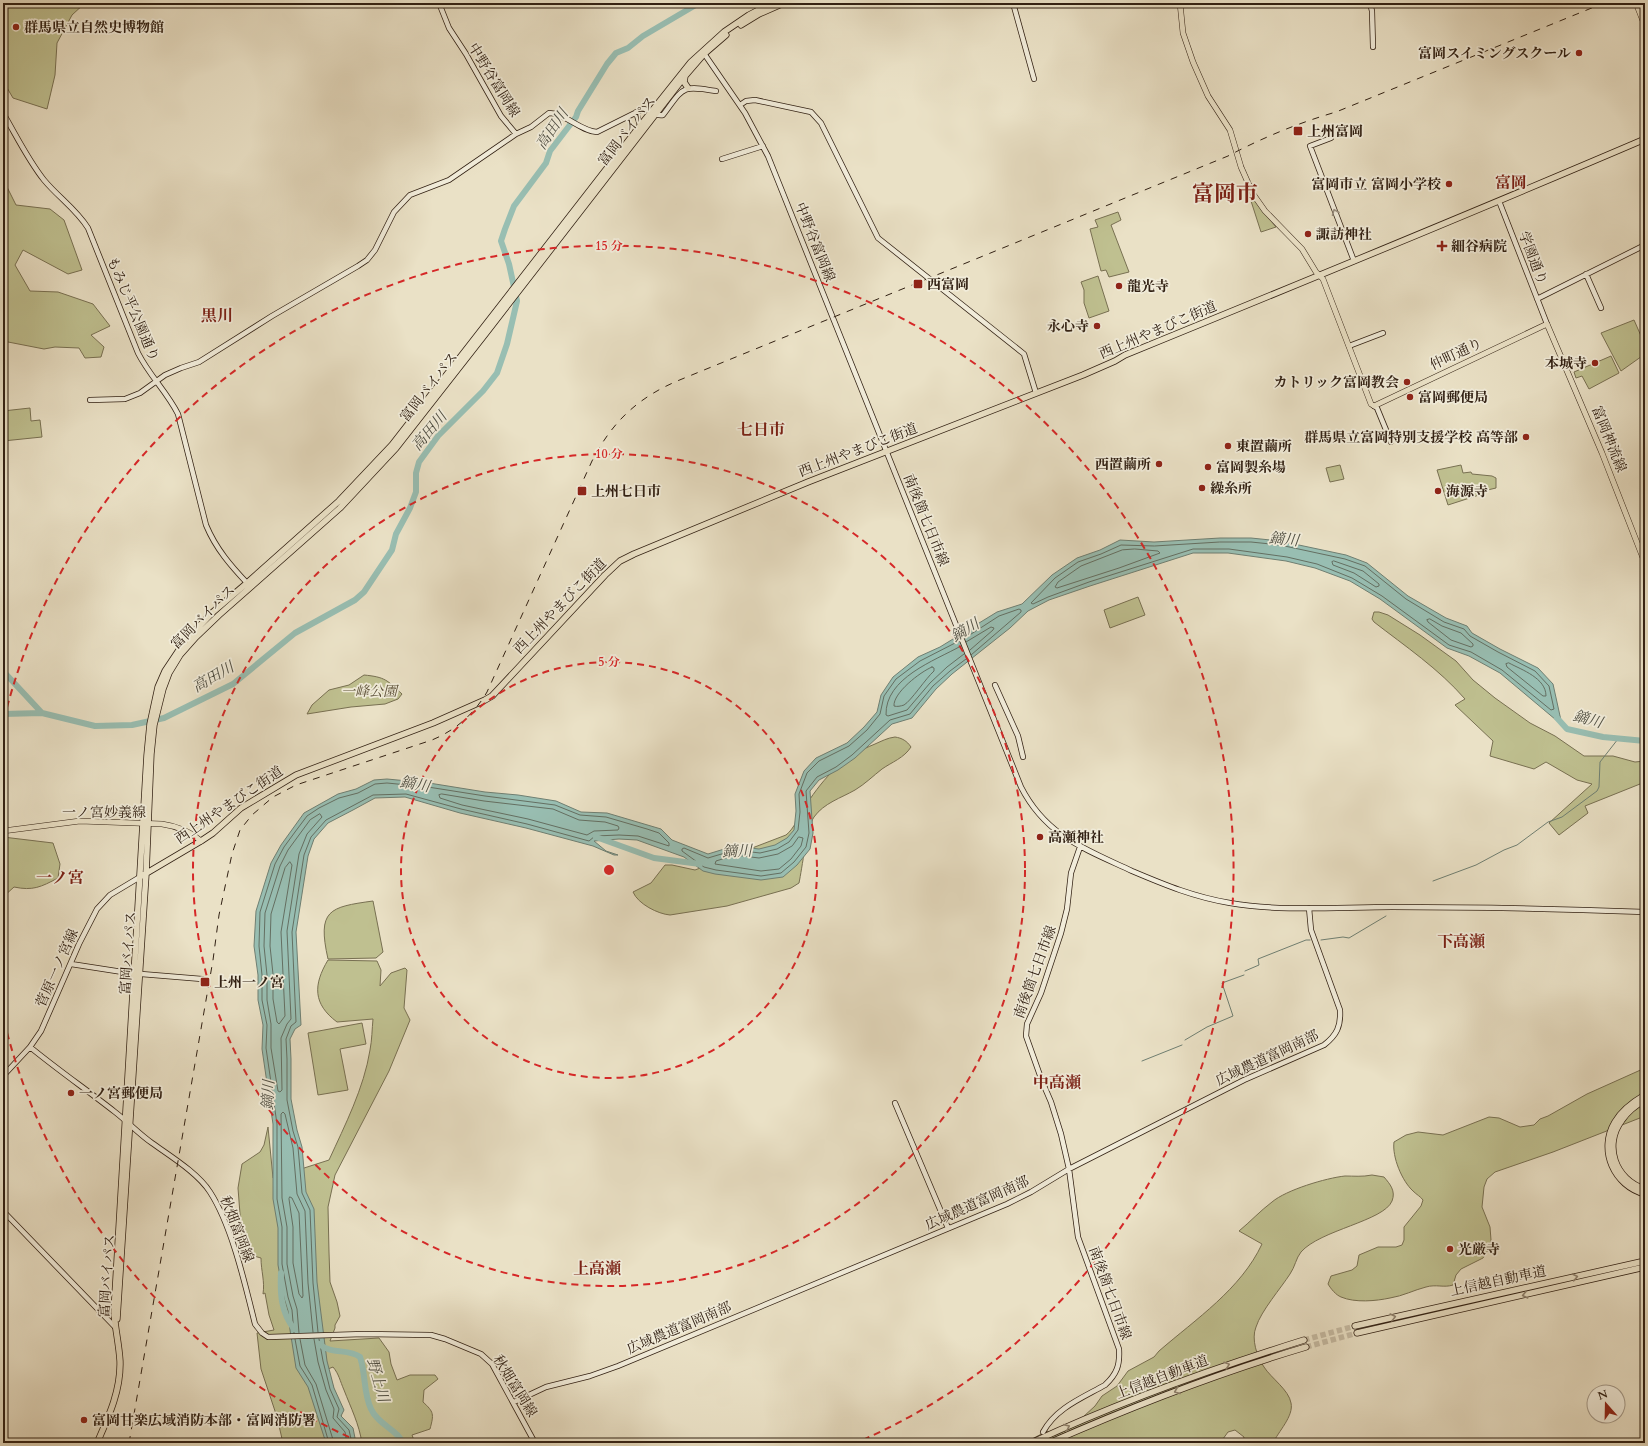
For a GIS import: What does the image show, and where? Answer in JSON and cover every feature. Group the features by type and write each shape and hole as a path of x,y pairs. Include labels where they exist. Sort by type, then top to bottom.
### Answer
{"highway":[{"name":"富岡バイパス","path":"116,1327 114,1312 127,1122 150,724 165,671 188,637 214,612 249,585 339,501 383,456 524,284 682,73 736,24 772,3"},
{"name":"富岡バイパス","path":"485,332 524,276 640,126 685,76 703,53 738,27 759,14 784,3"},
{"path":"685,76 684,82 688,88"},
{"name":"西上州やまびこ街道","path":"140,877 201,841 213,833 241,808 296,775 439,720 492,696 604,575 620,562 808,482 1083,375 1125,355 1354,262 1397,242 1645,139"},
{"name":"富岡バイパス","path":"136,973 146,874 145,823"},
{"path":"1645,1095 1628,1107 1618,1117 1612,1128 1608,1146 1610,1159 1617,1176 1630,1188 1645,1194"},
{"path":"1645,1100 1630,1111 1621,1121 1616,1131 1613,1147 1614,1158 1621,1174 1629,1181 1645,1189"},
{"name":"上信越自動車道","path":"1355,1326 1645,1261"},
{"name":"上信越自動車道","path":"1357,1333 1645,1267"},
{"path":"98,1443 117,1393 120,1360 116,1327"},
{"name":"上信越自動車道","path":"1031,1443 1156,1391 1235,1362 1304,1340"},
{"name":"上信越自動車道","path":"1049,1443 1200,1382 1306,1347"}],"main road":[{"path":"1180,3 1183,33 1193,62 1208,96 1230,130 1241,167 1253,194 1265,211 1299,246 1323,279 1371,404 1374,406"},
{"path":"1636,3 1645,26"},
{"name":"仲町通り","path":"1374,406 1548,324"},
{"name":"富岡神流線","path":"1548,324 1644,556 1645,563"},
{"name":"一ノ宮妙義線","path":"3,831 80,821 145,823 171,826 192,834 201,841"}],"street":[{"name":"中野谷富岡線","path":"439,3 448,28 466,54 501,116 516,134 531,127 549,114 557,115 589,131 596,132 636,112 645,109 653,113"},
{"path":"1013,3 1034,79"},
{"path":"1370,3 1373,17 1373,47"},
{"name":"中野谷富岡線","path":"703,53 740,105 763,146 887,451"},
{"path":"653,113 660,116 663,115 681,91 688,88 700,88 716,91"},
{"path":"740,105 746,101 755,100 807,111 815,115 821,123 878,238 1024,354 1036,393"},
{"path":"636,112 640,126"},
{"name":"もみじ平公園通り","path":"3,113 37,171 75,211 88,228 145,368 174,407 179,418 206,525 210,535 226,560 249,585"},
{"path":"90,400 125,399 140,393 171,372 199,362 272,316 358,266 367,260 376,250 394,212 410,195 449,180 516,134"},
{"path":"1331,138 1310,146 1354,262"},
{"path":"722,159 763,146"},
{"name":"学園通り","path":"1498,201 1548,324"},
{"path":"1537,299 1645,245"},
{"path":"1586,274 1601,308"},
{"path":"1349,346 1383,333"},
{"path":"1374,406 1377,408 1390,442"},
{"name":"南後箇七日市線","path":"887,451 1026,797 1050,825 1080,847 1071,874 1067,909 1055,955 1041,993 1029,1017 1025,1033 1051,1102 1061,1134 1069,1169 1078,1237 1119,1349 1119,1368 1115,1375 1105,1385 1067,1406 1054,1416 1042,1432"},
{"path":"995,685 1018,736 1024,757"},
{"path":"1080,847 1171,888 1199,897 1231,904 1309,908 1395,907 1645,912"},
{"name":"菅原一ノ宮線","path":"3,1076 30,1047 41,1031 82,937 97,909 115,892 140,877"},
{"name":"広域農道富岡南部","path":"514,1402 546,1387 590,1376 618,1366 1022,1197 1069,1169 1261,1072 1324,1045 1332,1039 1338,1030 1340,1025 1340,1010 1311,930 1309,908"},
{"path":"71,964 136,973 202,979"},
{"name":"秋畑富岡線","path":"30,1047 178,1162 209,1190 216,1202 231,1240 258,1329 268,1337 422,1334 445,1339 481,1354 487,1359 514,1402 535,1443"},
{"path":"895,1103 948,1228"},
{"path":"3,1211 116,1327"}],"green space":[{"path":"3,3 85,3 72,15 57,43 55,75 47,109 13,98 3,81"},
{"path":"3,179 16,205 50,209 64,220 82,270 68,274 23,250 15,265 30,291 58,292 93,304 110,326 91,335 104,347 101,357 85,358 79,348 55,347 44,349 3,341"},
{"path":"1253,198 1276,227 1261,232 1251,201"},
{"path":"1118,212 1121,220 1111,225 1129,272 1109,277 1106,270 1101,271 1090,229 1098,227 1095,220"},
{"path":"1098,276 1109,311 1089,318 1084,303 1084,290 1081,282"},
{"path":"1634,320 1645,345 1645,354 1621,371 1601,333"},
{"path":"1611,356 1619,373 1589,389 1582,376 1576,378 1574,372"},
{"path":"30,408 31,421 40,420 42,437 3,441 3,411"},
{"path":"1340,465 1344,479 1330,482 1326,468"},
{"path":"1461,465 1463,473 1471,472 1472,474 1492,476 1496,478 1496,488 1479,492 1479,495 1448,505 1437,470"},
{"path":"1138,597 1145,615 1110,628 1104,610"},
{"path":"1374,612 1388,615 1420,635 1456,661 1473,680 1495,698 1530,723 1555,736 1584,756 1613,756 1635,762 1645,761 1645,782 1585,806 1588,813 1559,835 1549,823 1592,784 1577,780 1546,762 1534,769 1490,756 1493,741 1455,705 1465,699 1433,668 1374,622 1372,619"},
{"name":"一峰公園","path":"364,675 385,680 393,685 402,694 398,699 385,704 351,707 307,714 312,705 329,690 349,685"},
{"path":"895,737 904,740 911,747 905,754 898,760 882,769 859,788 828,804 814,817 809,830 799,883 791,888 727,906 670,915 660,913 649,908 639,901 633,892 651,883 665,865 695,870 786,835 820,785 836,768 844,761 864,749 889,738"},
{"path":"3,837 53,843 60,864 58,878 37,887 26,889 14,887 3,897"},
{"path":"373,901 383,952 376,958 328,959 324,930 326,921 330,914 337,909 346,906"},
{"path":"328,960 377,961 381,970 380,986 391,973 405,968 407,970 404,1008 410,1020 389,1071 335,1175 328,1207 330,1282 340,1316 335,1325 330,1341 379,1338 389,1352 391,1364 397,1380 410,1375 435,1375 438,1379 424,1390 423,1402 432,1414 430,1429 412,1435 415,1443 362,1443 359,1429 338,1375 333,1367 328,1369 349,1443 283,1443 277,1417 261,1369 257,1333 274,1330 269,1315 265,1293 263,1294 264,1285 261,1258 243,1253 238,1188 242,1164 260,1152 264,1145 268,1127 273,1178 329,1160 359,1092 371,1046 373,1019 337,1022 323,1008 318,994 318,986 323,969"},
{"path":"362,1023 366,1044 340,1049 348,1090 318,1095 308,1033"},
{"path":"1645,1068 1645,1116 1553,1152 1495,1172 1487,1179 1484,1187 1482,1207 1490,1227 1491,1240 1488,1250 1483,1258 1461,1269 1456,1275 1453,1285 1430,1286 1395,1297 1366,1301 1341,1297 1329,1286 1328,1284 1331,1276 1352,1270 1357,1266 1359,1255 1378,1247 1396,1247 1402,1245 1404,1240 1404,1227 1421,1206 1423,1200 1409,1187 1396,1161 1394,1142 1406,1135 1418,1132 1443,1135 1489,1117 1499,1118 1520,1127 1534,1125 1540,1119 1587,1094"},
{"path":"1372,1175 1384,1177 1392,1188 1392,1201 1387,1208 1365,1220 1336,1231 1310,1244 1301,1252 1292,1271 1267,1307 1256,1327 1254,1342 1261,1363 1287,1393 1291,1403 1288,1418 1273,1443 1243,1443 1244,1437 1235,1430 1228,1432 1220,1443 1019,1443 1032,1439 1047,1431 1054,1436 1071,1428 1095,1406 1102,1396 1117,1386 1128,1371 1154,1357 1230,1289 1253,1260 1262,1244 1239,1231 1272,1202 1296,1189 1328,1179 1345,1176"}],"water":[{"path":"1220,538 1251,538 1280,541 1346,555 1367,563 1408,596 1446,618 1467,626 1472,633 1538,668 1553,684 1562,725 1500,673 1469,656 1447,648 1380,599 1350,581 1315,568 1286,561 1228,553 1193,553 1049,600 1028,611 1010,628 952,674 936,689 912,718 892,724 855,758 838,770 819,780 810,791 813,833 810,849 797,865 783,877 761,880 715,874 703,871 684,857 637,840 619,839 594,841 606,851 618,855 614,855 593,846 526,828 460,813 405,797 375,798 328,823 314,839 308,856 296,932 301,1025 295,1029 290,1039 291,1099 302,1147 306,1192 314,1209 317,1282 327,1361 334,1388 344,1410 341,1416 353,1428 356,1443 326,1443 308,1387 296,1368 288,1311 278,1265 278,1228 273,1199 273,1124 262,1049 263,1025 258,1000 258,975 254,946 256,911 271,863 281,845 304,813 338,794 356,789 374,780 387,779 429,783 556,801 581,812 607,813 661,829 672,840 708,854 734,846 759,849 775,845 787,838 794,830 796,811 795,794 804,771 816,758 847,743 864,727 877,712 881,695 893,677 918,657 940,647 997,612 1022,604 1052,575 1077,558 1100,550 1120,540 1154,542"}],"waterway":[{"name":"高田川","path":"3,714 42,713 95,726 132,725 164,718 233,684 295,633 355,600 364,592 392,550 396,534 410,508 416,492 416,473 419,462 438,436 483,391 497,373 507,344 517,301 509,264 501,241 514,206 546,163 550,151 576,117 578,111 607,64 616,53 628,48 643,36 699,3"},
{"name":"高田川","path":"3,671 42,713"},
{"name":"鏑川","path":"1557,718 1567,729 1603,737 1645,741"},
{"path":"1433,881 1476,865 1504,850 1517,845 1548,822 1562,817 1597,791 1599,787 1600,762 1618,739"},
{"name":"鏑川","path":"596,837 654,858 700,864"},
{"path":"1321,940 1343,937 1349,938 1386,916"},
{"path":"1245,971 1259,965 1258,959 1306,940 1310,940"},
{"path":"1185,1040 1207,1027 1233,1016 1222,983 1244,975"},
{"path":"1142,1061 1182,1045"},
{"name":"鏑川","path":"281,1273 282,1302 286,1316 294,1329"},
{"name":"野上川","path":"319,1344 335,1351 355,1354 360,1357 368,1403 374,1415 397,1435 402,1443"},
{"path":"1639,1443 1645,1440"}],"tunnel":[{"path":"1304,1340 1355,1326"},
{"path":"1306,1347 1357,1333"}],"railway":[{"path":"129,1443 213,960 219,915 232,854 240,830 252,815 273,797 296,785 432,740 457,726 470,714 487,692 592,461 609,433 629,411 653,393 682,379 1228,156 1280,131 1336,112 1604,3"}],"place":[{"name":"群馬県立自然史博物館","path":"16,27"},
{"name":"富岡スイミングスクール","path":"1579,53"},
{"name":"上州富岡","path":"1298,131"},
{"name":"富岡市立 富岡小学校","path":"1449,184"},
{"name":"諏訪神社","path":"1308,234"},
{"name":"細谷病院","path":"1442,246"},
{"name":"西富岡","path":"918,284"},
{"name":"龍光寺","path":"1119,286"},
{"name":"永心寺","path":"1097,326"},
{"name":"本城寺","path":"1595,363"},
{"name":"カトリック富岡教会","path":"1407,382"},
{"name":"富岡郵便局","path":"1410,397"},
{"name":"群馬県立富岡特別支援学校 高等部","path":"1526,437"},
{"name":"東置繭所","path":"1228,446"},
{"name":"西置繭所","path":"1159,464"},
{"name":"富岡製糸場","path":"1208,467"},
{"name":"繰糸所","path":"1202,488"},
{"name":"上州七日市","path":"582,491"},
{"name":"海源寺","path":"1438,491"},
{"name":"高瀬神社","path":"1040,837"},
{"name":"上州一ノ宮","path":"205,982"},
{"name":"一ノ宮郵便局","path":"71,1093"},
{"name":"光厳寺","path":"1450,1249"},
{"name":"富岡甘楽広域消防本部・富岡消防署","path":"84,1420"}],"district":[{"name":"富岡","path":"1511,183"},
{"name":"富岡市","path":"1225,194"},
{"name":"黒川","path":"217,316"},
{"name":"七日市","path":"761,430"},
{"name":"一ノ宮","path":"60,878"},
{"name":"下高瀬","path":"1461,942"},
{"name":"中高瀬","path":"1057,1083"},
{"name":"上高瀬","path":"597,1269"}]}
